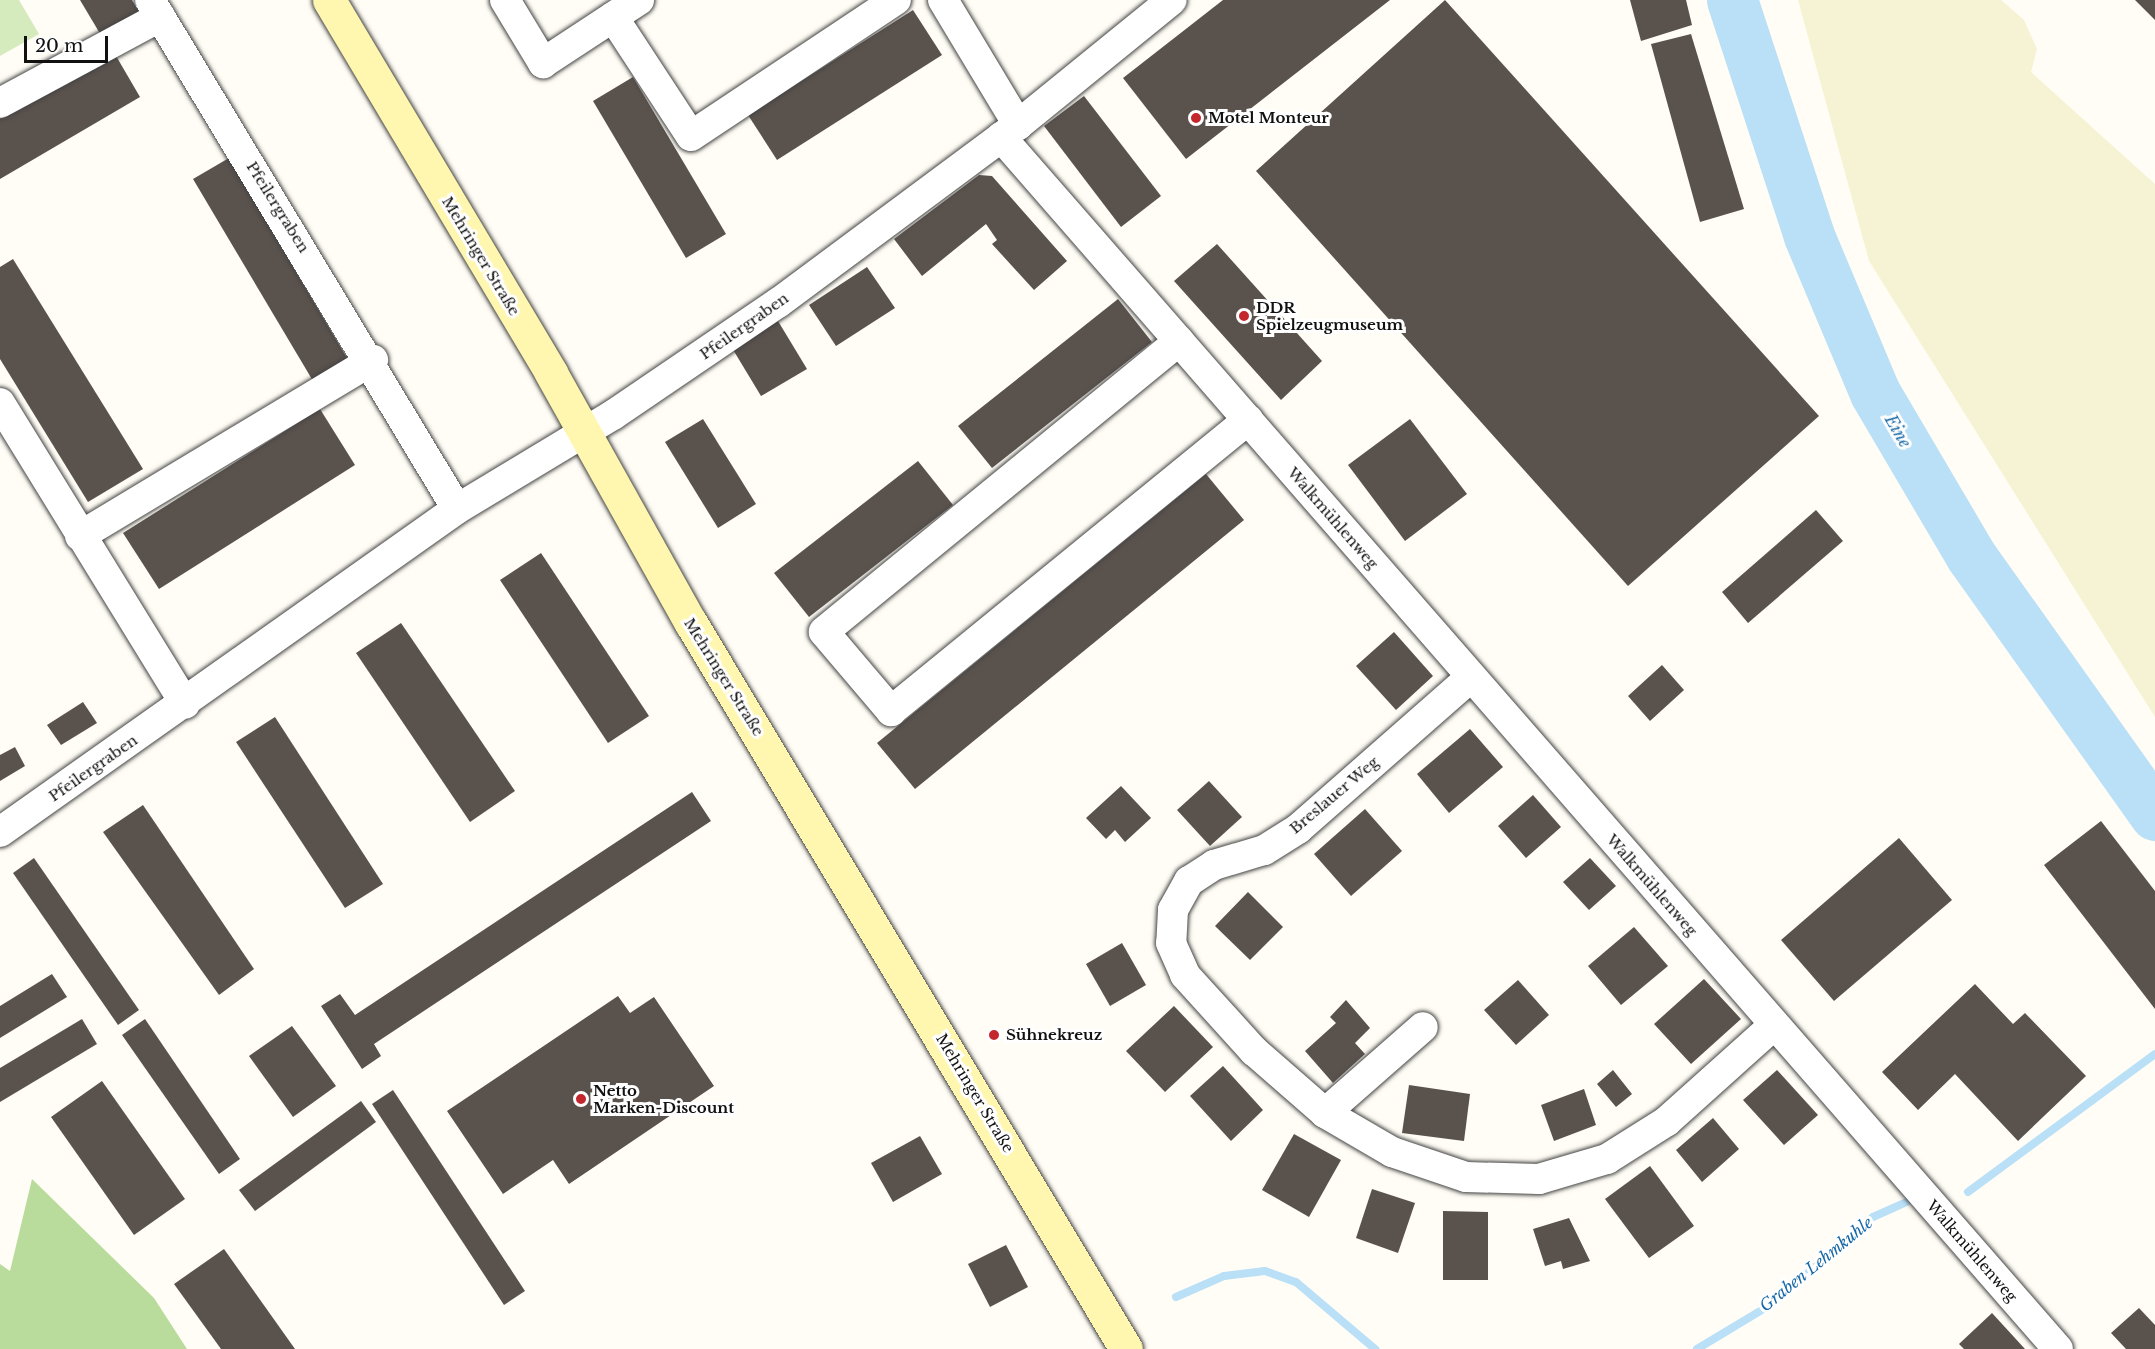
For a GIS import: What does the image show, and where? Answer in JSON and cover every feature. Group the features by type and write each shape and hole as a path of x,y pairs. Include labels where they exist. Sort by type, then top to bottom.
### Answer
{"main road":[{"name":"Mehringer Straße","path":"329,0 584,431 691,623 1126,1349"}],"street":[{"path":"505,0 543,63 639,0"},
{"path":"613,16 691,136 896,0"},
{"path":"943,0 1010,131"},
{"name":"Pfeilergraben","path":"0,832 185,704 457,509 584,431 778,303 1010,131 1172,0"},
{"name":"Pfeilergraben","path":"155,9 373,360 457,509"},
{"path":"0,103 155,9"},
{"name":"Walkmühlenweg","path":"1010,131 1179,341 2058,1349"},
{"path":"1179,341 824,632 891,711 1248,420"},
{"path":"80,536 373,360"},
{"path":"0,403 185,704"},
{"name":"Breslauer Weg","path":"1471,677 1298,829 1264,850 1214,865 1189,881 1173,910 1171,943 1185,975 1254,1051 1325,1113 1392,1152 1466,1177 1539,1179 1607,1159 1667,1121 1774,1024"},
{"path":"1325,1113 1423,1027"}],"shaded area":[{"path":"1798,0 2001,0 2024,20 2037,49 2031,72 2155,184 2155,717 1869,261"}],"green space":[{"path":"0,0 19,0 39,34 0,56"},
{"path":"32,1179 154,1298 187,1349 0,1349 0,1264 10,1271"}],"building":[{"path":"80,0 132,0 143,19 105,42"},
{"name":"Motel Monteur","path":"1223,0 1390,0 1186,159 1123,78"},
{"path":"1445,0 1819,416 1628,586 1256,171"},
{"path":"1630,0 1686,0 1692,25 1641,41"},
{"path":"2135,0 2155,0 2155,20"},
{"path":"913,10 942,55 777,160 748,115"},
{"path":"1691,34 1744,209 1700,222 1651,44"},
{"path":"112,49 140,97 0,179 0,113"},
{"path":"633,77 726,234 686,258 593,101"},
{"path":"1084,96 1161,196 1121,227 1044,126"},
{"path":"229,158 351,365 316,386 193,179"},
{"path":"979,175 992,176 1067,261 1034,290 992,244 997,240 986,224 922,276 894,239"},
{"path":"1217,244 1322,361 1281,400 1174,281"},
{"path":"13,259 143,469 88,502 0,359 0,267"},
{"path":"867,267 895,308 836,346 809,305"},
{"path":"1118,299 1152,342 992,468 958,426"},
{"path":"778,321 807,369 761,396 732,348"},
{"path":"320,409 355,465 159,589 123,533"},
{"path":"703,419 756,504 718,528 665,442"},
{"path":"1410,419 1467,494 1405,541 1348,465"},
{"path":"918,461 953,505 809,617 774,573"},
{"path":"1206,474 1244,520 915,789 877,743"},
{"path":"1816,510 1843,541 1748,623 1722,592"},
{"path":"541,553 649,716 608,743 500,580"},
{"path":"401,623 515,791 470,822 356,653"},
{"path":"1394,632 1433,676 1396,710 1356,666"},
{"path":"1662,665 1684,690 1650,721 1628,696"},
{"path":"83,702 97,723 61,745 47,725"},
{"path":"275,717 383,884 345,908 236,742"},
{"path":"1470,729 1503,767 1449,813 1417,774"},
{"path":"15,747 25,766 0,781 0,755"},
{"path":"1209,781 1242,817 1210,846 1177,810"},
{"path":"1121,786 1151,818 1125,842 1115,830 1106,839 1086,818"},
{"path":"692,792 711,821 374,1044 381,1056 362,1069 321,1006 340,994 355,1015"},
{"path":"1533,795 1561,827 1526,858 1498,826"},
{"path":"143,805 254,969 219,995 103,832"},
{"path":"1365,809 1402,851 1351,896 1314,854"},
{"path":"2101,821 2155,891 2155,1009 2044,865"},
{"path":"1899,838 1952,900 1834,1001 1781,940"},
{"path":"34,858 139,1010 118,1025 13,873"},
{"path":"1590,858 1616,886 1589,910 1563,882"},
{"path":"1248,892 1283,927 1250,960 1215,926"},
{"path":"1634,927 1668,966 1621,1005 1588,966"},
{"path":"1122,943 1146,985 1110,1006 1086,964"},
{"path":"52,974 67,997 0,1038 0,1006"},
{"path":"1704,979 1741,1019 1691,1064 1654,1024"},
{"path":"1518,980 1549,1015 1516,1045 1484,1010"},
{"path":"1975,984 2013,1024 2025,1013 2086,1076 2018,1141 1955,1074 1918,1110 1882,1072"},
{"name":"Netto Marken-Discount","path":"618,996 630,1013 654,997 714,1086 569,1184 553,1160 503,1194 447,1111"},
{"path":"1346,1000 1370,1028 1355,1043 1365,1054 1333,1083 1305,1051 1336,1023 1330,1017"},
{"path":"1174,1006 1213,1047 1165,1092 1126,1051"},
{"path":"82,1019 97,1044 0,1102 0,1068"},
{"path":"145,1019 240,1159 219,1174 122,1035"},
{"path":"292,1026 336,1086 293,1117 249,1056"},
{"path":"1223,1066 1263,1110 1231,1141 1190,1096"},
{"path":"1613,1070 1632,1094 1616,1107 1597,1084"},
{"path":"1777,1070 1818,1115 1784,1145 1743,1100"},
{"path":"102,1081 185,1199 134,1235 51,1117"},
{"path":"1409,1085 1470,1094 1464,1141 1402,1133"},
{"path":"1584,1089 1596,1125 1554,1141 1541,1105"},
{"path":"393,1090 525,1291 504,1305 372,1104"},
{"path":"361,1101 376,1122 255,1211 239,1190"},
{"path":"1713,1118 1739,1149 1702,1182 1676,1150"},
{"path":"1294,1134 1341,1160 1309,1217 1262,1190"},
{"path":"920,1136 942,1174 893,1202 871,1163"},
{"path":"1650,1166 1694,1226 1649,1258 1605,1199"},
{"path":"1372,1189 1415,1203 1398,1253 1356,1238"},
{"path":"1443,1211 1488,1212 1488,1280 1443,1280"},
{"path":"1569,1218 1590,1261 1563,1269 1561,1261 1545,1266 1533,1229"},
{"path":"1006,1245 1028,1287 990,1307 968,1264"},
{"path":"224,1249 295,1349 221,1349 174,1284"},
{"path":"2139,1308 2155,1325 2155,1349 2126,1349 2111,1333"},
{"path":"1992,1313 2025,1349 1964,1349 1959,1344"}],"waterway":[{"name":"Eine","path":"1732,0 1809,236 1875,393 1971,556 2155,815"},
{"name":"Graben Lehmkuhle","path":"1968,1192 2155,1054"},
{"name":"Graben Lehmkuhle","path":"1697,1349 1772,1304 1873,1217 1907,1202"},
{"name":"Graben Lehmkuhle","path":"1176,1297 1224,1276 1265,1271 1296,1282 1375,1349"}],"place":[{"name":"Motel Monteur","path":"1196,118"},
{"name":"DDR Spielzeugmuseum","path":"1244,316"},
{"name":"Sühnekreuz","path":"994,1035"},
{"name":"Netto Marken-Discount","path":"581,1099"}]}
